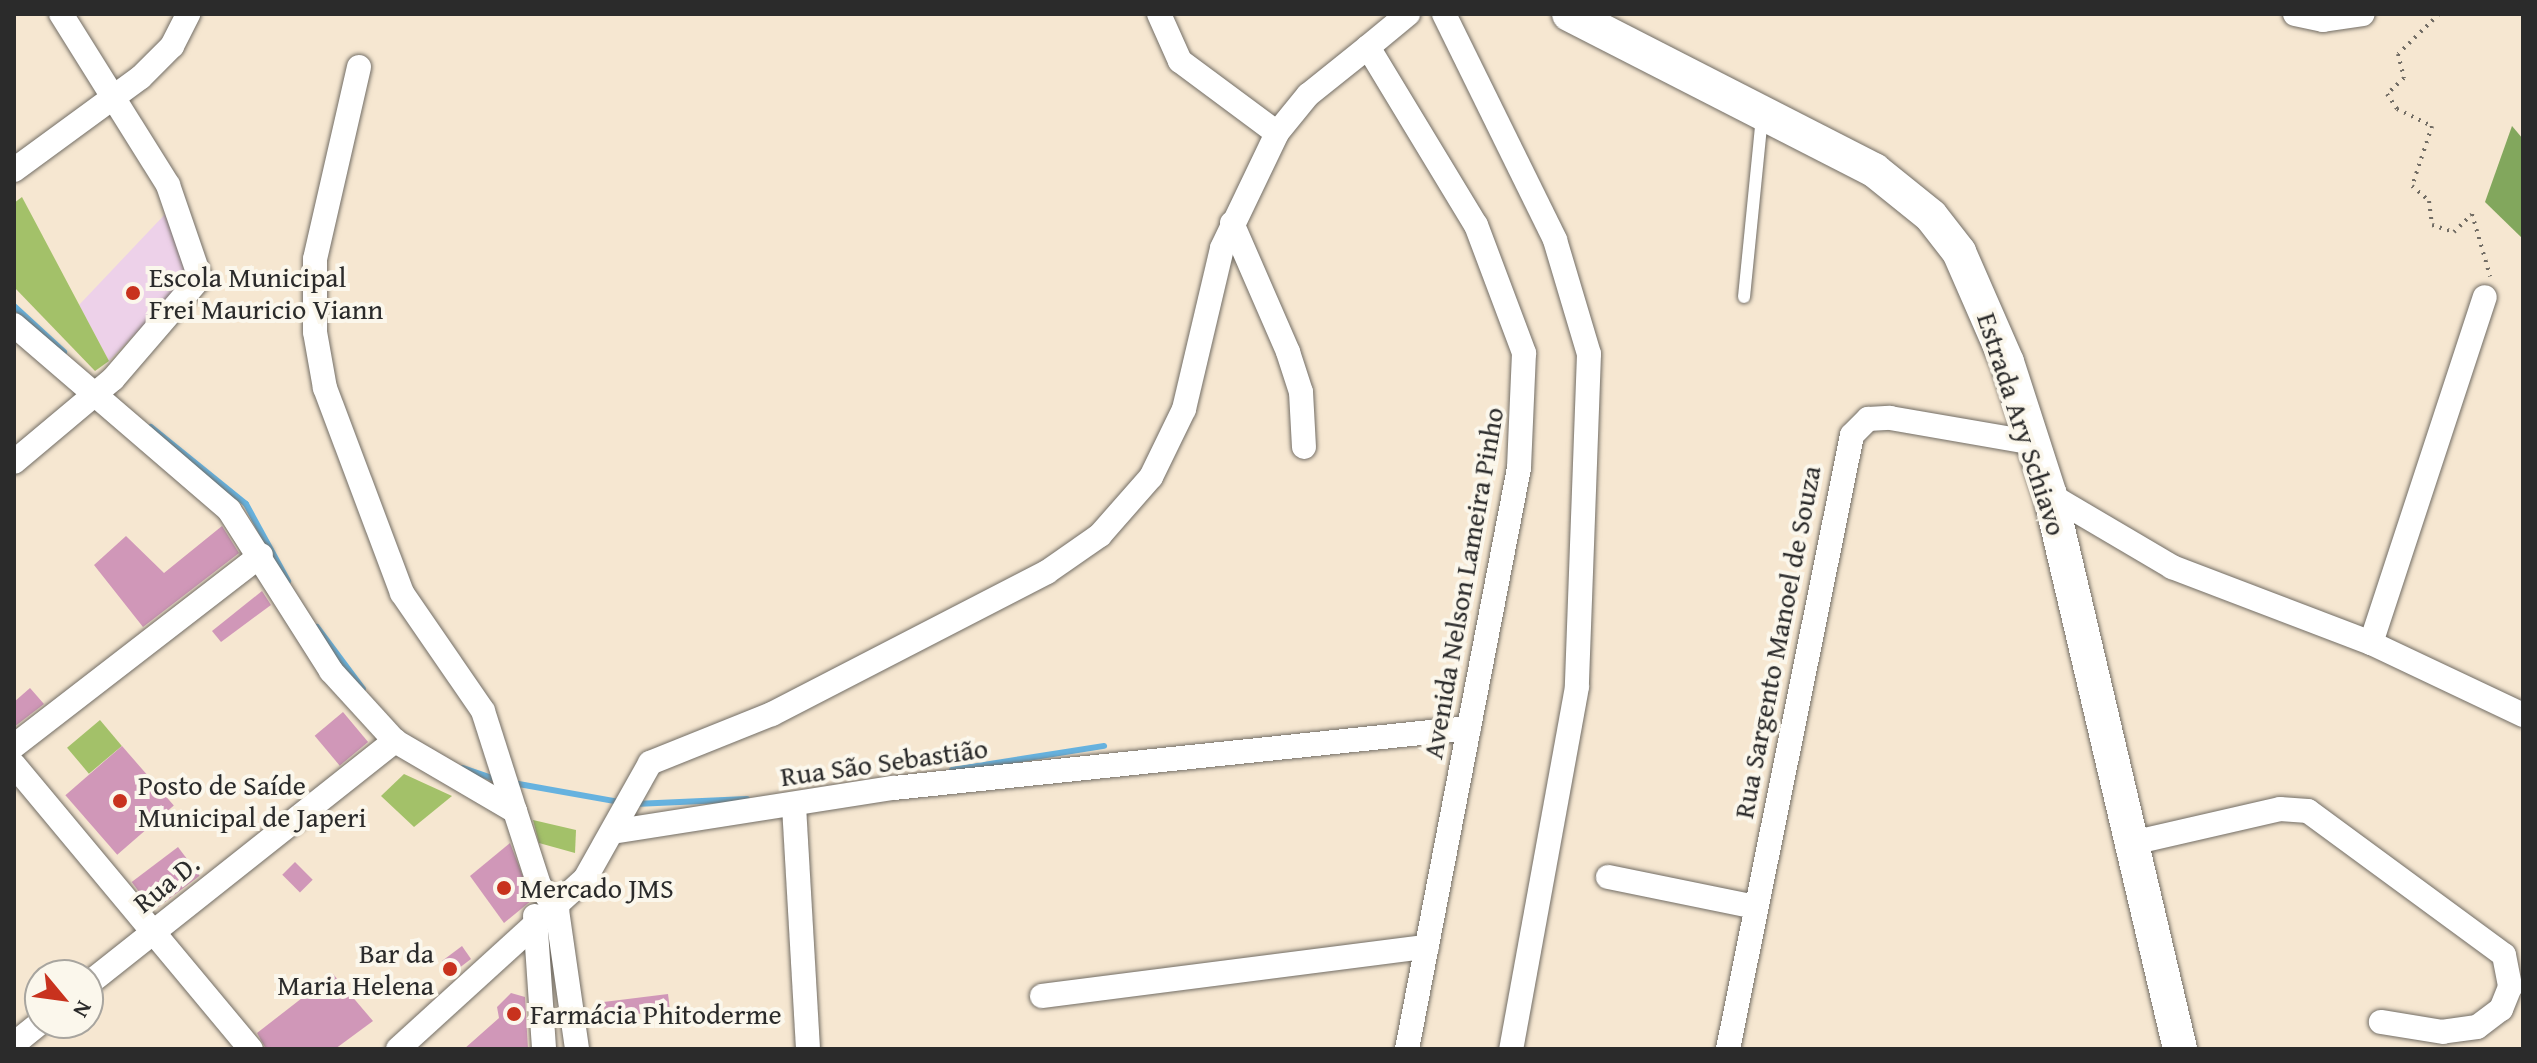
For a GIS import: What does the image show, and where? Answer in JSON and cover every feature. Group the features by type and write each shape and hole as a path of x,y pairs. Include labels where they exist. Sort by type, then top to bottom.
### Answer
{"main road":[{"name":"Estrada Ary Schiavo","path":"1569,14 1874,170 1931,216 1959,252 1986,312 2050,495 2180,1049"}],"street":[{"path":"14,462 102,389 193,290 200,271 168,185 116,97 61,14"},
{"path":"14,170 116,97 172,46 188,14"},
{"path":"1159,14 1180,61 1277,133"},
{"path":"398,1049 557,910 622,822 638,781 671,750 772,714 1047,572 1100,535 1169,448 1232,223 1277,133 1308,95 1408,14"},
{"path":"1444,14 1550,227 1589,354 1577,687 1511,1049"},
{"path":"2295,14 2355,16"},
{"name":"Avenida Nelson Lameira Pinho","path":"1368,47 1476,225 1524,353 1519,468 1407,1049"},
{"path":"359,67 315,259 315,332 325,388 402,593 483,711 502,760 539,885 557,910 577,1049"},
{"path":"1232,223 1288,352 1301,392 1304,447"},
{"path":"2371,643 2485,297"},
{"path":"14,325 102,389 229,510 261,555 331,671 395,741 513,801"},
{"name":"Rua Sargento Manoel de Souza","path":"1728,1049 1852,435 1868,419 1890,418 2034,443"},
{"path":"2050,495 2172,567 2371,643 2523,715"},
{"path":"14,746 261,555"},
{"name":"Rua São Sebastião","path":"622,822 794,806 1014,774 1469,728"},
{"name":"Rua D.","path":"104,971 395,741"},
{"path":"14,765 151,933 251,1049"},
{"path":"794,806 808,1049"},
{"path":"2132,843 2280,809 2308,811 2504,955 2510,987 2501,1009 2477,1027 2443,1032 2381,1022"},
{"path":"1608,877 1756,907"},
{"path":"539,885 533,929 544,1049"},
{"path":"1042,996 1427,947"}],"lane":[{"path":"1744,297 1762,112"}],"path":[{"path":"2439,14 2398,54 2404,78 2387,94 2397,109 2432,126 2412,186 2429,201 2436,228 2454,232 2473,215 2480,251 2492,267 2485,297"}],"shaded area":[{"name":"Escola Municipal Frei Mauricio Viann","path":"168,211 187,280 109,361 79,305"}],"green space":[{"path":"2512,126 2523,139 2523,239 2485,202"},
{"path":"22,197 109,361 95,371 14,287 14,203"},
{"path":"100,720 122,746 89,774 67,748"},
{"path":"404,774 452,796 414,827 381,796"},
{"path":"533,820 576,830 575,853 539,843"}],"building":[{"path":"222,526 239,553 143,627 94,565 126,536 164,573"},
{"path":"262,591 271,605 221,642 212,631"},
{"path":"30,688 44,704 14,727 14,702"},
{"path":"343,712 368,742 340,766 315,736"},
{"name":"Posto de Saíde Municipal de Japeri","path":"122,746 174,806 117,855 65,795"},
{"name":"Mercado JMS","path":"510,843 532,900 504,923 470,876"},
{"path":"178,847 200,876 153,911 132,882"},
{"path":"295,862 313,880 300,892 282,875"},
{"name":"Bar da Maria Helena","path":"462,946 471,959 446,978 442,961"},
{"path":"333,974 373,1021 335,1049 266,1049 257,1033"},
{"path":"511,993 525,997 528,1049 464,1049 499,1018 497,1007"},
{"path":"668,994 670,1010 605,1018 603,1002"}],"waterway":[{"path":"14,306 64,352"},
{"path":"151,427 246,504 288,581"},
{"path":"317,627 363,689"},
{"path":"952,770 1104,746"},
{"path":"463,768 498,780"},
{"path":"513,783 620,802"},
{"path":"635,804 747,799"}],"place":[{"name":"Escola Municipal Frei Mauricio Viann","path":"133,293"},
{"name":"Posto de Saíde Municipal de Japeri","path":"120,801"},
{"name":"Mercado JMS","path":"504,888"},
{"name":"Bar da Maria Helena","path":"450,969"},
{"name":"Farmácia Phitoderme","path":"514,1014"}]}
